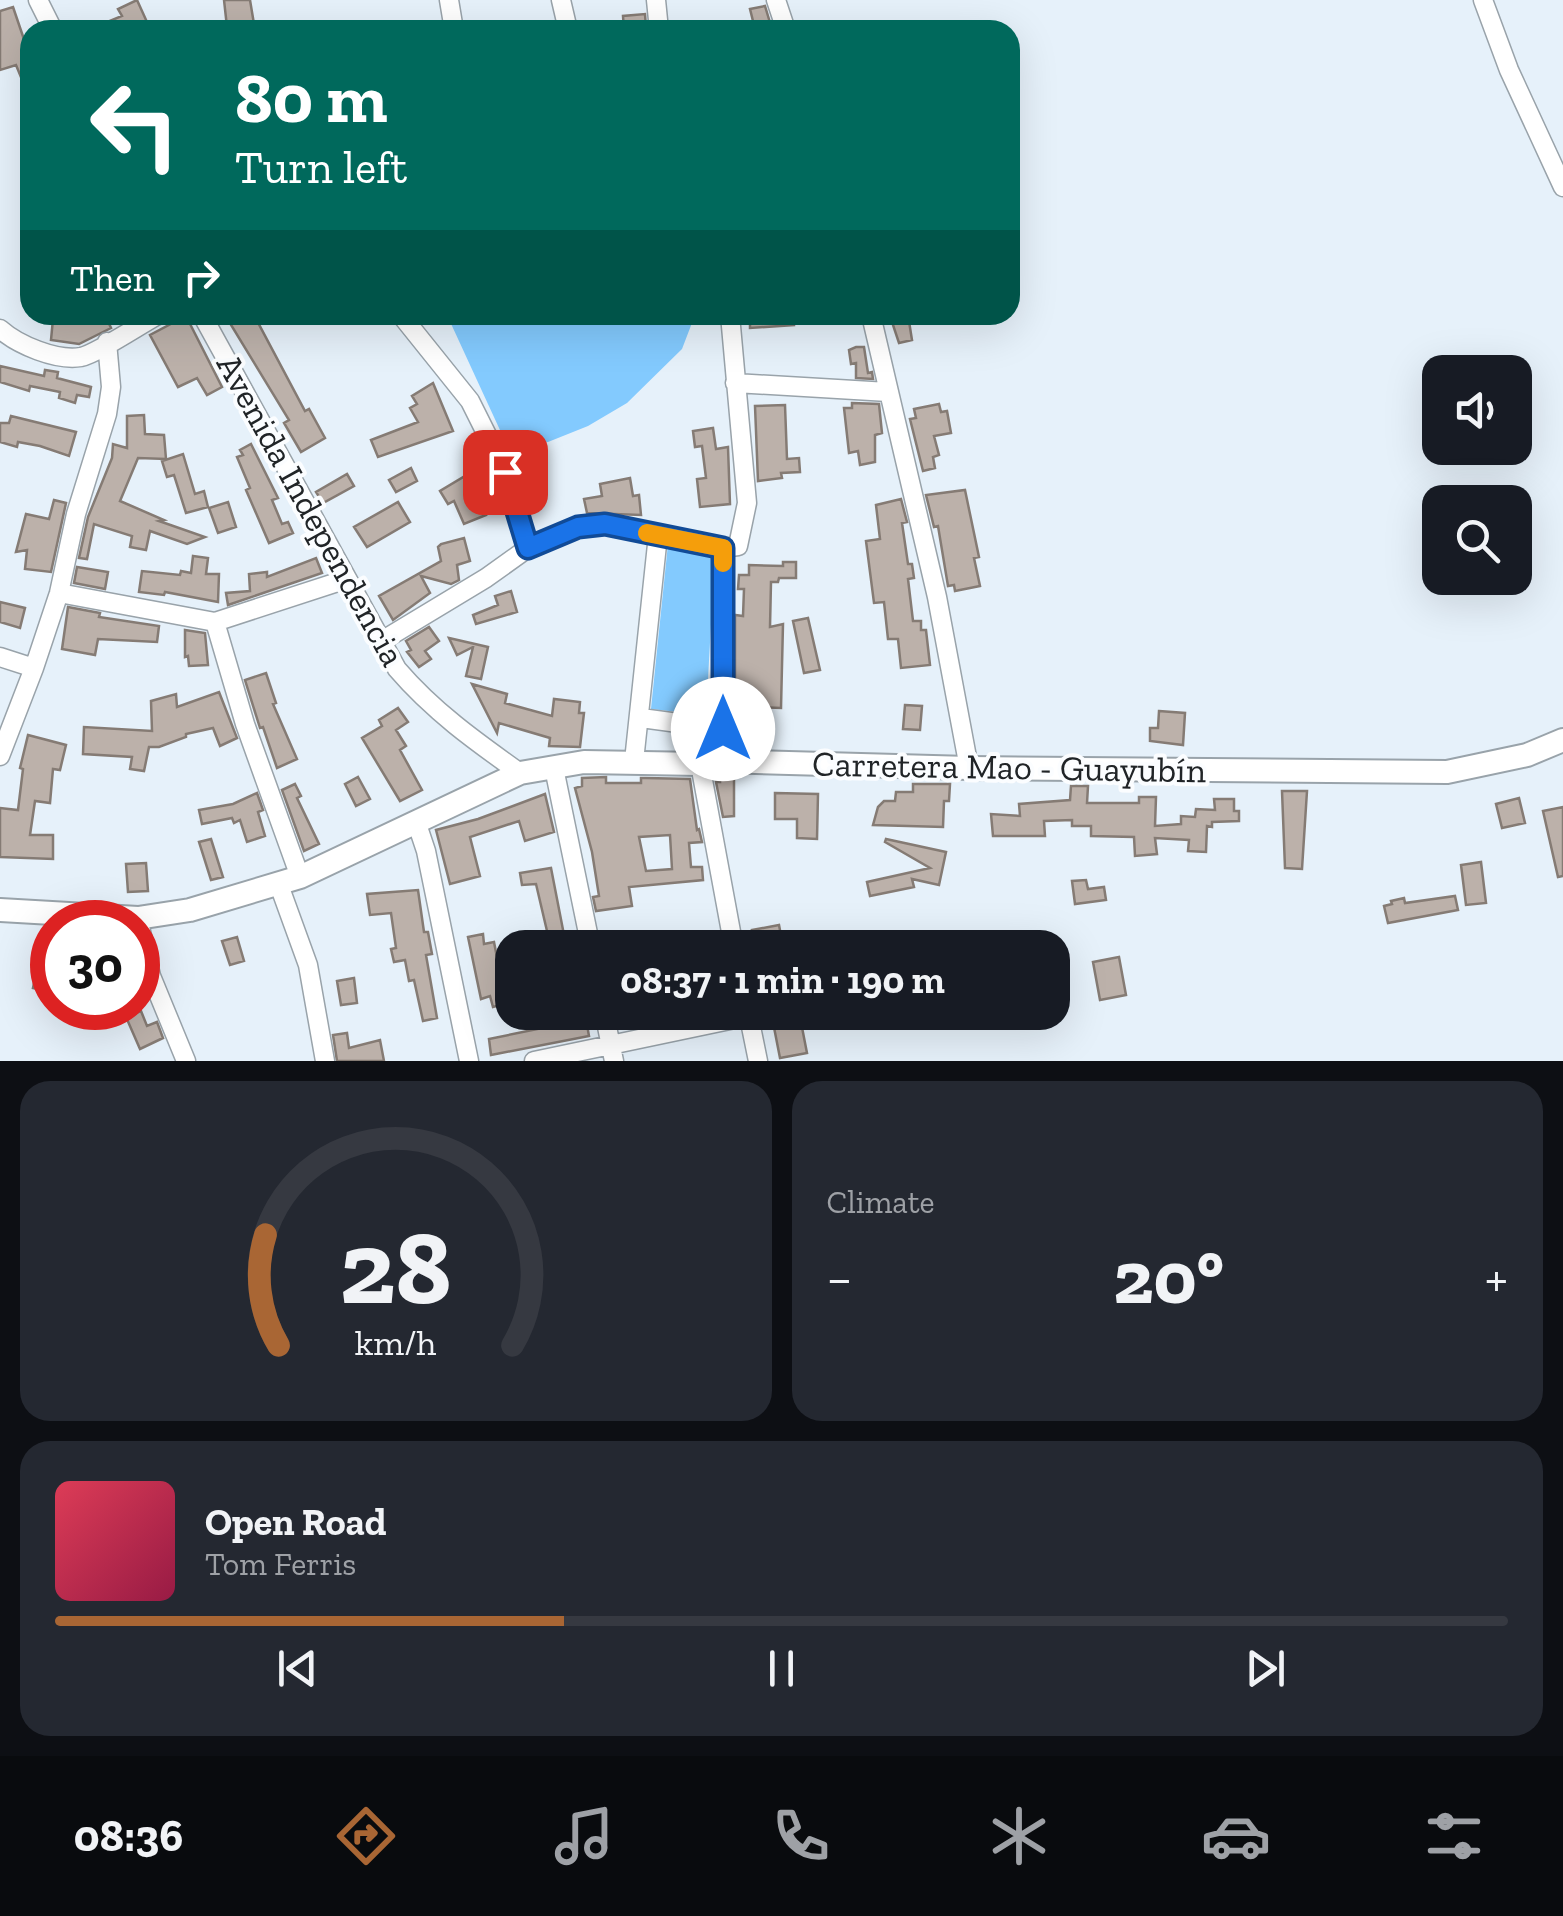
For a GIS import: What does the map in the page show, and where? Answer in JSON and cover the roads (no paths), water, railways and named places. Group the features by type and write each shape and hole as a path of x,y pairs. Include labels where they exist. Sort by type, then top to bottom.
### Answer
{"main road":[{"name":"Carretera Mao - Guayubín","path":"160,915 190,910 289,881 520,773 584,762 1447,772 1528,754 1563,740"},
{"name":"Carretera Mao - Guayubín","path":"0,910 30,912"}],"street":[{"path":"1483,0 1509,70 1563,186"},
{"path":"2,337 50,354 82,357 139,325"},
{"name":"Avenida Independencia","path":"207,325 380,642 421,697 454,727 520,773"},
{"path":"409,325 470,401 505,472 528,548"},
{"path":"380,642 528,548 578,527 605,524 723,548 738,546 747,504 731,325"},
{"path":"873,325 937,597 969,768"},
{"path":"0,756 59,593 76,514 107,414 111,386 107,342"},
{"path":"736,383 888,392"},
{"path":"634,761 642,718 658,535"},
{"path":"723,548 723,729 711,762 732,930"},
{"path":"59,593 215,622 347,579"},
{"path":"215,622 289,881 325,1061"},
{"path":"0,656 34,668"},
{"path":"642,718 723,729"},
{"path":"554,768 587,930"},
{"path":"416,821 426,852 469,1061"},
{"path":"160,998 186,1061"},
{"path":"534,1061 612,1054 694,1030"},
{"path":"752,1030 758,1061"}]}
